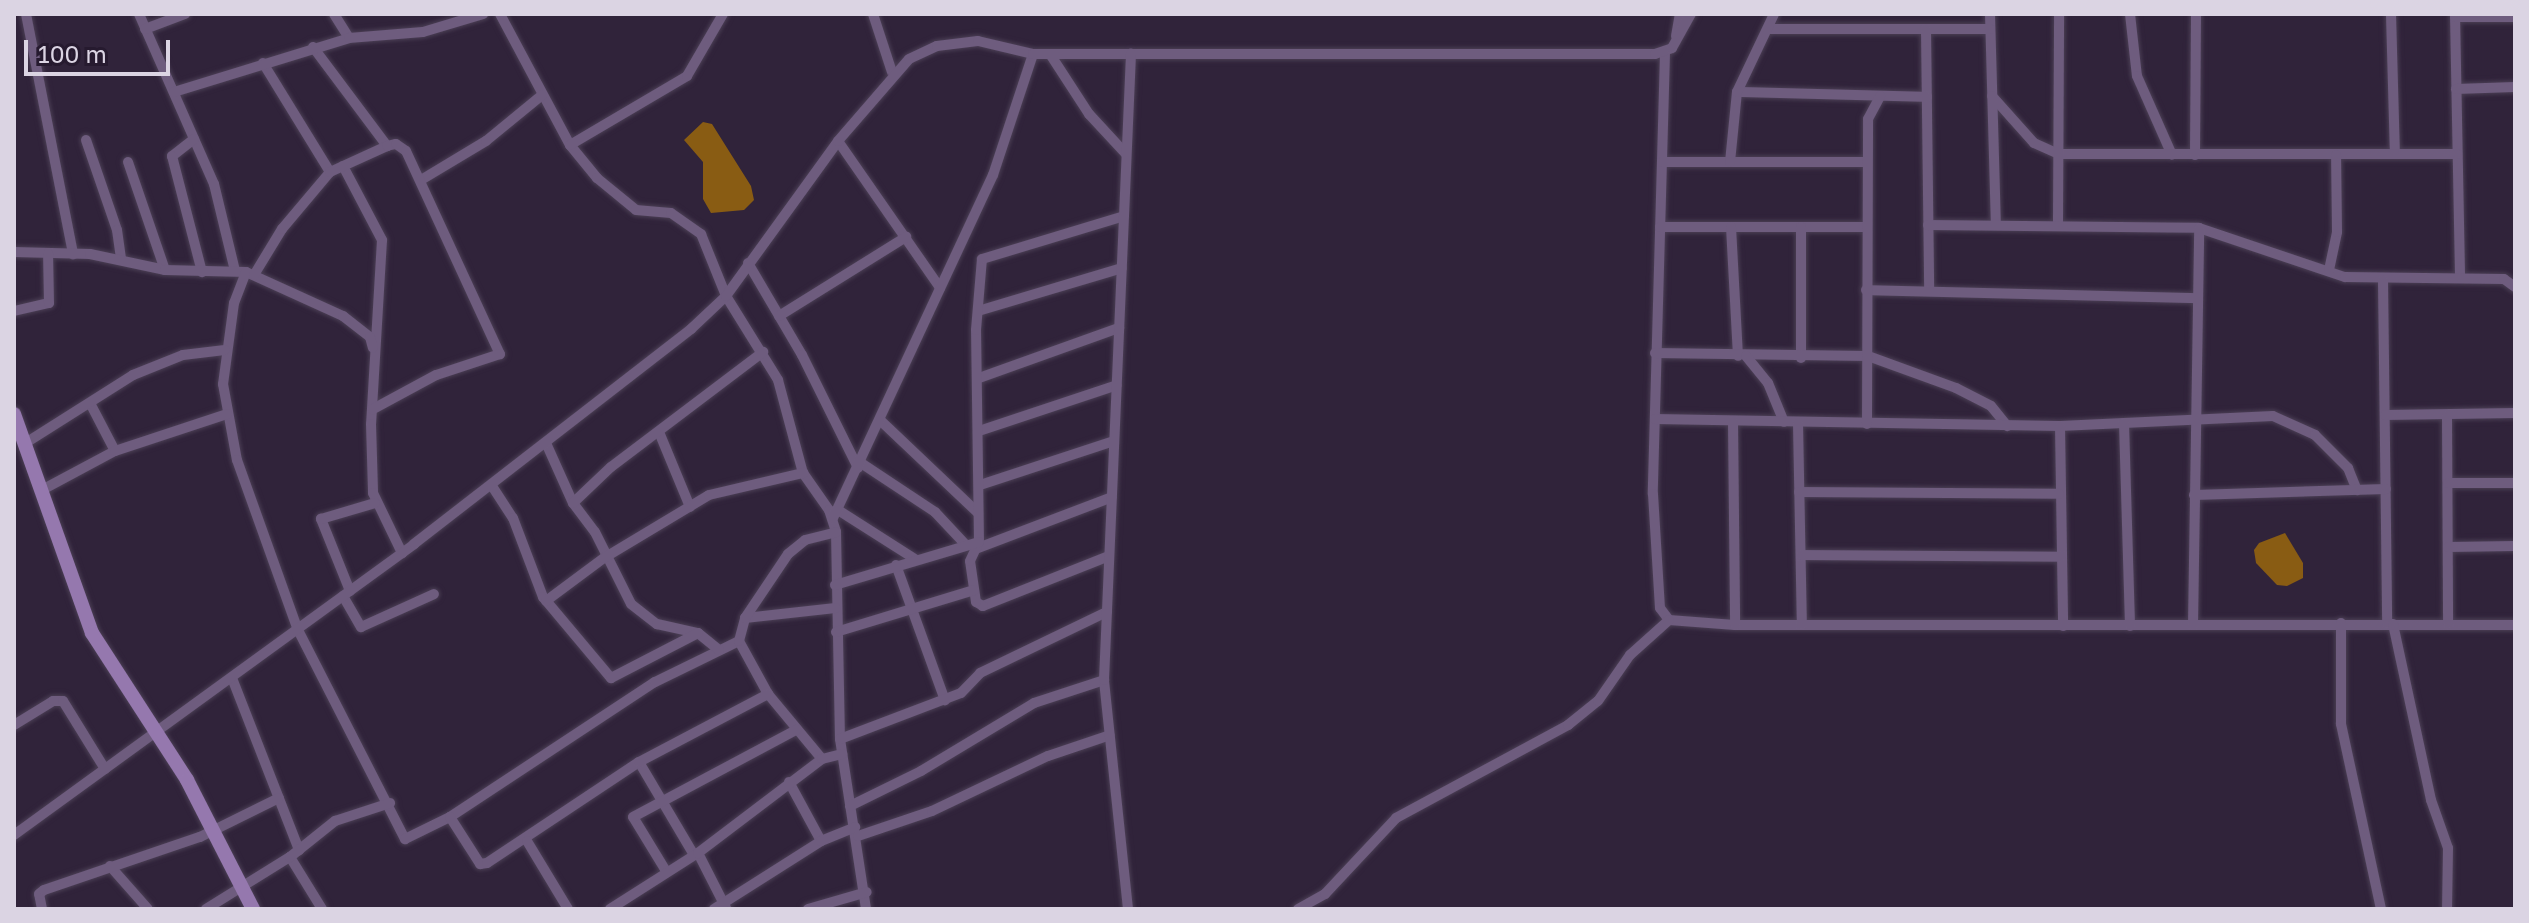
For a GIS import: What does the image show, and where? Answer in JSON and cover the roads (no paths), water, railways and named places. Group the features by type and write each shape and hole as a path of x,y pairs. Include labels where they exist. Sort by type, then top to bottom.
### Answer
{"street":[{"path":"26,14 73,254"},
{"path":"139,14 194,139 245,273"},
{"path":"145,29 185,14"},
{"path":"334,14 349,38"},
{"path":"174,92 313,47 349,38 423,32 483,14"},
{"path":"500,14 570,145 617,199 636,210 686,219 715,259 726,296 778,380 803,473 836,514 915,559"},
{"path":"570,145 687,76 723,14"},
{"path":"873,14 892,72"},
{"path":"1675,43 1680,14"},
{"path":"1669,620 1660,608 1656,579 1655,353 1665,53 1675,43 1691,14"},
{"path":"1730,162 1737,92 1774,14"},
{"path":"1990,14 1996,224"},
{"path":"2058,223 2059,14"},
{"path":"2130,14 2137,76 2172,155"},
{"path":"2195,155 2196,14"},
{"path":"2391,14 2395,154"},
{"path":"2460,278 2455,16 2515,17"},
{"path":"1769,29 1990,29"},
{"path":"1926,29 1929,290"},
{"path":"14,835 347,594 655,360 726,296 892,72 937,46 978,41 1033,54 1665,53"},
{"path":"313,47 387,146"},
{"path":"866,909 867,892 840,739 835,608 836,514 993,175 1033,54"},
{"path":"1050,54 1089,114 1126,154"},
{"path":"1128,909 1104,680 1131,54"},
{"path":"263,63 330,172"},
{"path":"2456,89 2515,87"},
{"path":"1737,92 1927,97"},
{"path":"421,180 486,141 542,95"},
{"path":"1867,424 1868,119 1880,96"},
{"path":"1992,96 2034,143 2059,154 2457,154"},
{"path":"194,139 172,156 202,272"},
{"path":"86,140 117,230 121,258"},
{"path":"838,141 940,288"},
{"path":"373,409 436,375 500,354 421,180 401,146 387,146 330,172 245,273 225,350 227,414 237,460 298,630 408,839 450,817 655,682 739,641"},
{"path":"2329,270 2337,232 2336,155"},
{"path":"128,162 165,270"},
{"path":"1662,162 1867,162"},
{"path":"343,166 382,240 373,409 375,503 402,553"},
{"path":"1109,556 983,606 976,602 970,556 978,545 980,485 978,311 982,259 1124,216"},
{"path":"1928,225 2058,223 2199,228 2329,270 2383,280 2504,279 2515,287"},
{"path":"1660,227 1867,227"},
{"path":"1731,227 1742,356 1768,383 1784,422"},
{"path":"1801,227 1801,358"},
{"path":"2193,625 2195,298 2199,228"},
{"path":"779,316 906,237"},
{"path":"14,252 121,258 165,270 245,273 343,316 370,337 375,353"},
{"path":"14,311 49,303 48,253"},
{"path":"748,263 859,466 935,512 965,544"},
{"path":"978,311 1122,268"},
{"path":"2383,280 2390,624 2431,800 2448,848 2447,909"},
{"path":"1866,290 2195,298"},
{"path":"979,378 1119,328"},
{"path":"24,444 159,362 225,350"},
{"path":"573,503 763,352"},
{"path":"1655,353 1801,358 1868,356 1956,388 1991,406 2007,426"},
{"path":"979,431 1117,385"},
{"path":"90,403 115,451"},
{"path":"2385,415 2515,413"},
{"path":"14,414 92,633 158,733 213,828 253,909"},
{"path":"40,491 115,451 227,414"},
{"path":"2447,415 2448,624"},
{"path":"1655,419 2060,426 2273,416 2315,435 2348,468 2357,490"},
{"path":"881,421 978,513"},
{"path":"1733,421 1735,625"},
{"path":"1798,423 1802,625"},
{"path":"2124,423 2130,626"},
{"path":"2060,426 2063,626"},
{"path":"659,432 690,507"},
{"path":"980,485 1114,441"},
{"path":"546,443 573,503 595,532 604,558 642,614 657,624 698,633 719,650"},
{"path":"546,601 604,558 727,486 803,473"},
{"path":"2448,483 2515,483"},
{"path":"492,486 513,518 546,601 611,678 698,633"},
{"path":"2194,495 2386,489"},
{"path":"1799,492 2059,494"},
{"path":"835,585 965,544 978,545 1112,497"},
{"path":"375,503 321,519 361,627 434,594"},
{"path":"822,759 768,694 739,641 745,618 788,554 805,540 836,532"},
{"path":"2448,547 2515,546"},
{"path":"1801,555 2061,557"},
{"path":"896,565 945,700"},
{"path":"836,632 974,590"},
{"path":"745,618 835,608"},
{"path":"840,739 945,700 968,689 980,673 1107,612"},
{"path":"1298,909 1333,887 1396,818 1568,725 1598,701 1630,655 1669,620 1735,625 2515,625"},
{"path":"2341,623 2341,724 2381,909"},
{"path":"232,678 279,798 294,854 322,909"},
{"path":"850,806 921,771 1034,703 1104,680"},
{"path":"450,817 483,865 527,841 639,762 768,694"},
{"path":"14,725 53,701 63,701 105,769"},
{"path":"666,871 632,819 662,797 752,757 796,730"},
{"path":"639,762 696,854 721,907 821,841 932,811 1048,756 1110,735"},
{"path":"617,907 666,871 696,854 822,759 842,754"},
{"path":"789,782 821,841"},
{"path":"42,909 39,894 44,890 200,837 279,798"},
{"path":"206,909 294,854 345,816 390,803"},
{"path":"527,841 568,909"},
{"path":"110,866 148,909"},
{"path":"808,909 867,892"}]}
